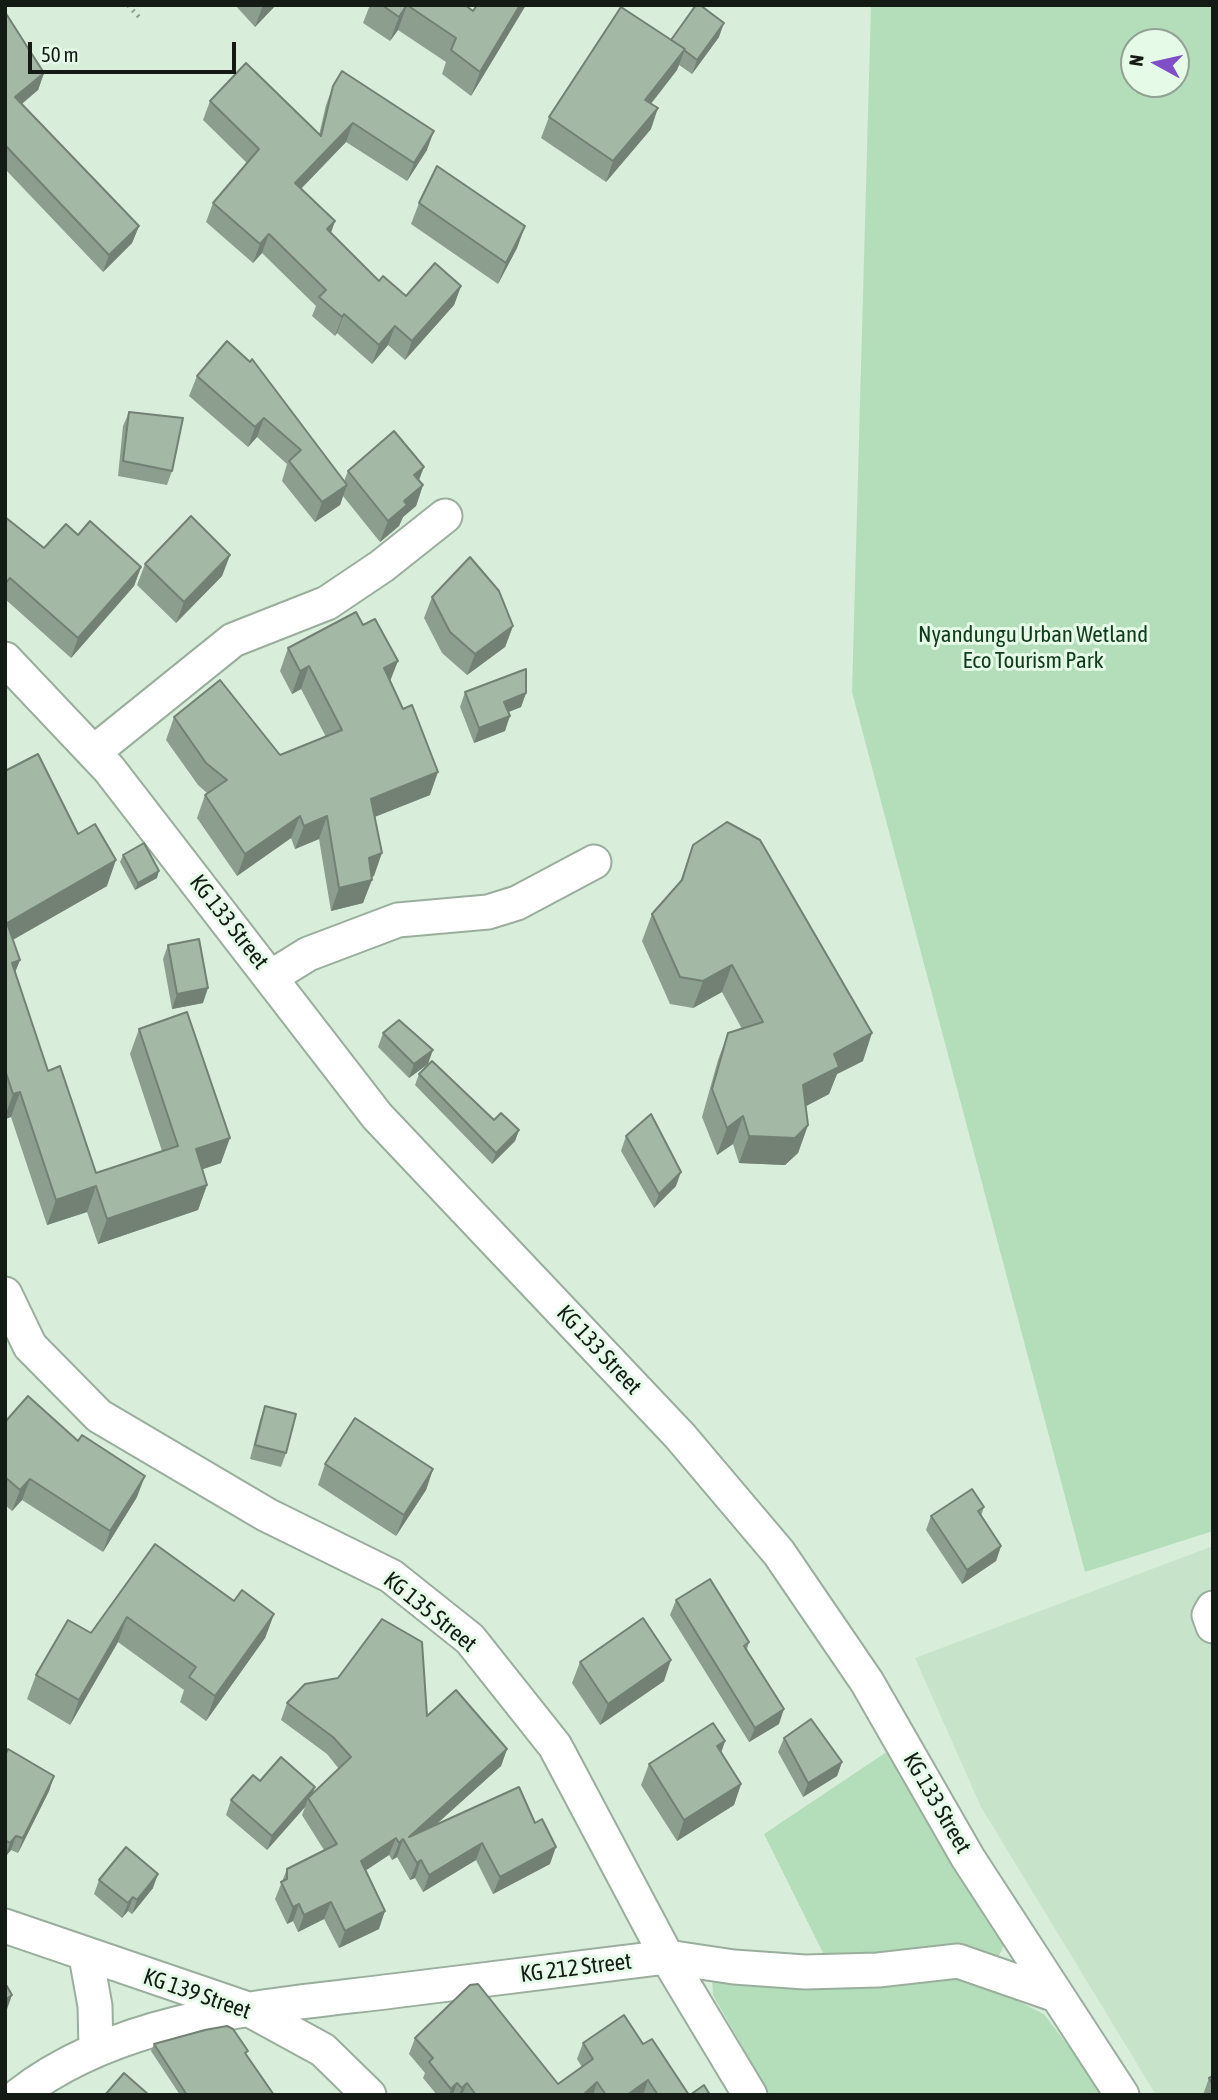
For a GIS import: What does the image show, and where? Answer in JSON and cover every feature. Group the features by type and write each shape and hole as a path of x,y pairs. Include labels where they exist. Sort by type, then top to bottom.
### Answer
{"street":[{"path":"94,752 233,640 327,603 382,566 445,516"},
{"name":"KG 133 Street","path":"5,659 94,752 377,1116 680,1436 779,1553 867,1682 968,1858 1122,2095"},
{"path":"271,977 308,954 398,920 488,912 516,903 594,862"},
{"name":"KG 135 Street","path":"5,1294 30,1346 99,1416 267,1515 391,1576 470,1639 555,1746 667,1957 750,2095"},
{"path":"1213,1608 1209,1615 1213,1626"},
{"name":"KG 139 Street","path":"5,1926 86,1956 248,2009 323,2050 369,2095"},
{"path":"86,1956 95,2006 96,2050"},
{"name":"KG 212 Street","path":"19,2095 96,2050 161,2028 248,2009 667,1957 734,1967 805,1972 878,1970 958,1961 1056,1995"}],"path":[{"path":"128,5 139,17"}],"shaded area":[{"path":"1213,1546 1213,2095 1156,2095 981,1807 915,1658"}],"green space":[{"name":"Nyandungu Urban Wetland Eco Tourism Park","path":"871,5 1213,5 1213,1531 1085,1572 852,692"},
{"path":"891,1749 1009,1934 996,1962 825,1957 764,1834"},
{"path":"712,1976 872,1984 971,1978 1044,2014 1105,2095 770,2095 713,1995"}],"building":[{"path":"382,5 407,5 399,17"},
{"path":"407,5 465,5 473,11 477,5 520,5 480,72 451,50 456,38"},
{"path":"696,5 700,5 724,23 697,60 671,40"},
{"path":"621,7 685,49 645,100 658,108 613,161 549,117"},
{"path":"5,12 44,73 15,97 139,226 109,255 5,145"},
{"path":"246,63 321,136 333,86 342,71 434,131 414,163 353,123 295,183 335,221 327,229 379,281 383,276 406,296 435,263 461,286 412,341 395,326 379,345 344,314 342,317 319,297 326,290 269,234 260,244 213,203 259,149 210,101"},
{"path":"437,166 525,226 506,263 419,203"},
{"path":"227,341 250,362 252,359 347,485 322,502 289,461 301,450 264,418 255,427 197,376"},
{"path":"129,412 183,418 172,471 123,461"},
{"path":"394,431 424,467 414,475 423,485 404,501 407,505 388,521 348,471"},
{"path":"191,516 230,555 184,602 145,564"},
{"path":"5,517 44,548 66,524 78,535 90,521 141,567 78,638 10,578 5,584"},
{"path":"470,557 499,591 513,626 475,654 450,632 432,597"},
{"path":"356,612 363,625 375,619 398,661 384,668 403,709 412,705 438,772 371,799 382,853 369,858 372,880 339,888 327,816 304,826 300,816 245,854 205,795 227,780 206,763 174,717 220,680 280,755 342,730 309,666 300,671 288,648"},
{"path":"526,669 526,693 504,702 510,716 479,728 465,692"},
{"path":"38,754 78,834 95,824 116,860 7,923 20,960 12,963 48,1071 60,1066 96,1173 178,1146 139,1029 187,1012 230,1138 196,1149 207,1185 107,1219 96,1186 56,1200 20,1092 13,1094 5,1070 5,771"},
{"path":"727,822 760,840 872,1033 834,1054 839,1067 803,1085 808,1125 795,1138 749,1136 743,1116 727,1128 712,1089 728,1033 763,1022 732,965 703,981 680,977 652,914 682,880 693,845"},
{"path":"144,843 159,871 138,883 123,855"},
{"path":"199,939 208,988 177,994 168,945"},
{"path":"399,1020 433,1050 414,1064 383,1033"},
{"path":"432,1061 494,1120 501,1113 519,1130 496,1153 419,1074"},
{"path":"651,1114 681,1172 659,1194 626,1136"},
{"path":"28,1396 78,1441 82,1435 145,1476 110,1531 30,1479 20,1490 5,1477 5,1422"},
{"path":"265,1406 296,1414 286,1453 255,1445"},
{"path":"355,1418 433,1469 404,1515 325,1464"},
{"path":"972,1489 984,1507 978,1511 1001,1546 967,1570 931,1516"},
{"path":"155,1544 234,1601 242,1590 274,1614 215,1696 189,1677 196,1667 127,1617 79,1700 36,1675 68,1620 91,1633"},
{"path":"710,1579 749,1642 744,1646 784,1709 755,1728 676,1600"},
{"path":"643,1618 671,1660 608,1704 580,1662"},
{"path":"382,1619 422,1642 427,1716 456,1690 507,1749 409,1837 519,1787 535,1823 542,1819 556,1847 500,1877 482,1843 429,1875 421,1860 417,1863 403,1839 399,1843 396,1838 361,1861 385,1911 345,1931 331,1902 304,1915 299,1904 293,1907 281,1882 287,1879 287,1869 337,1844 308,1798 351,1757 333,1737 287,1703 305,1684 338,1678"},
{"path":"811,1719 842,1762 808,1783 784,1738"},
{"path":"713,1723 725,1741 717,1746 741,1784 684,1820 649,1764"},
{"path":"8,1749 54,1776 23,1838 16,1836 10,1843 5,1840 5,1755"},
{"path":"281,1757 315,1787 272,1836 231,1800 253,1775 260,1781"},
{"path":"126,1847 158,1874 137,1900 133,1897 128,1903 99,1880"},
{"path":"5,1983 12,1995 5,2000"},
{"path":"478,1984 558,2084 593,2059 583,2043 624,2015 643,2044 652,2039 689,2095 658,2095 648,2080 627,2095 606,2095 597,2082 583,2095 476,2095 467,2083 462,2088 457,2083 451,2089 429,2062 433,2058 415,2038 470,1985"},
{"path":"227,2026 233,2029 248,2051 245,2053 274,2095 187,2095 154,2044"},
{"path":"124,2073 149,2095 105,2095"},
{"path":"704,2085 710,2095 690,2095"}]}
